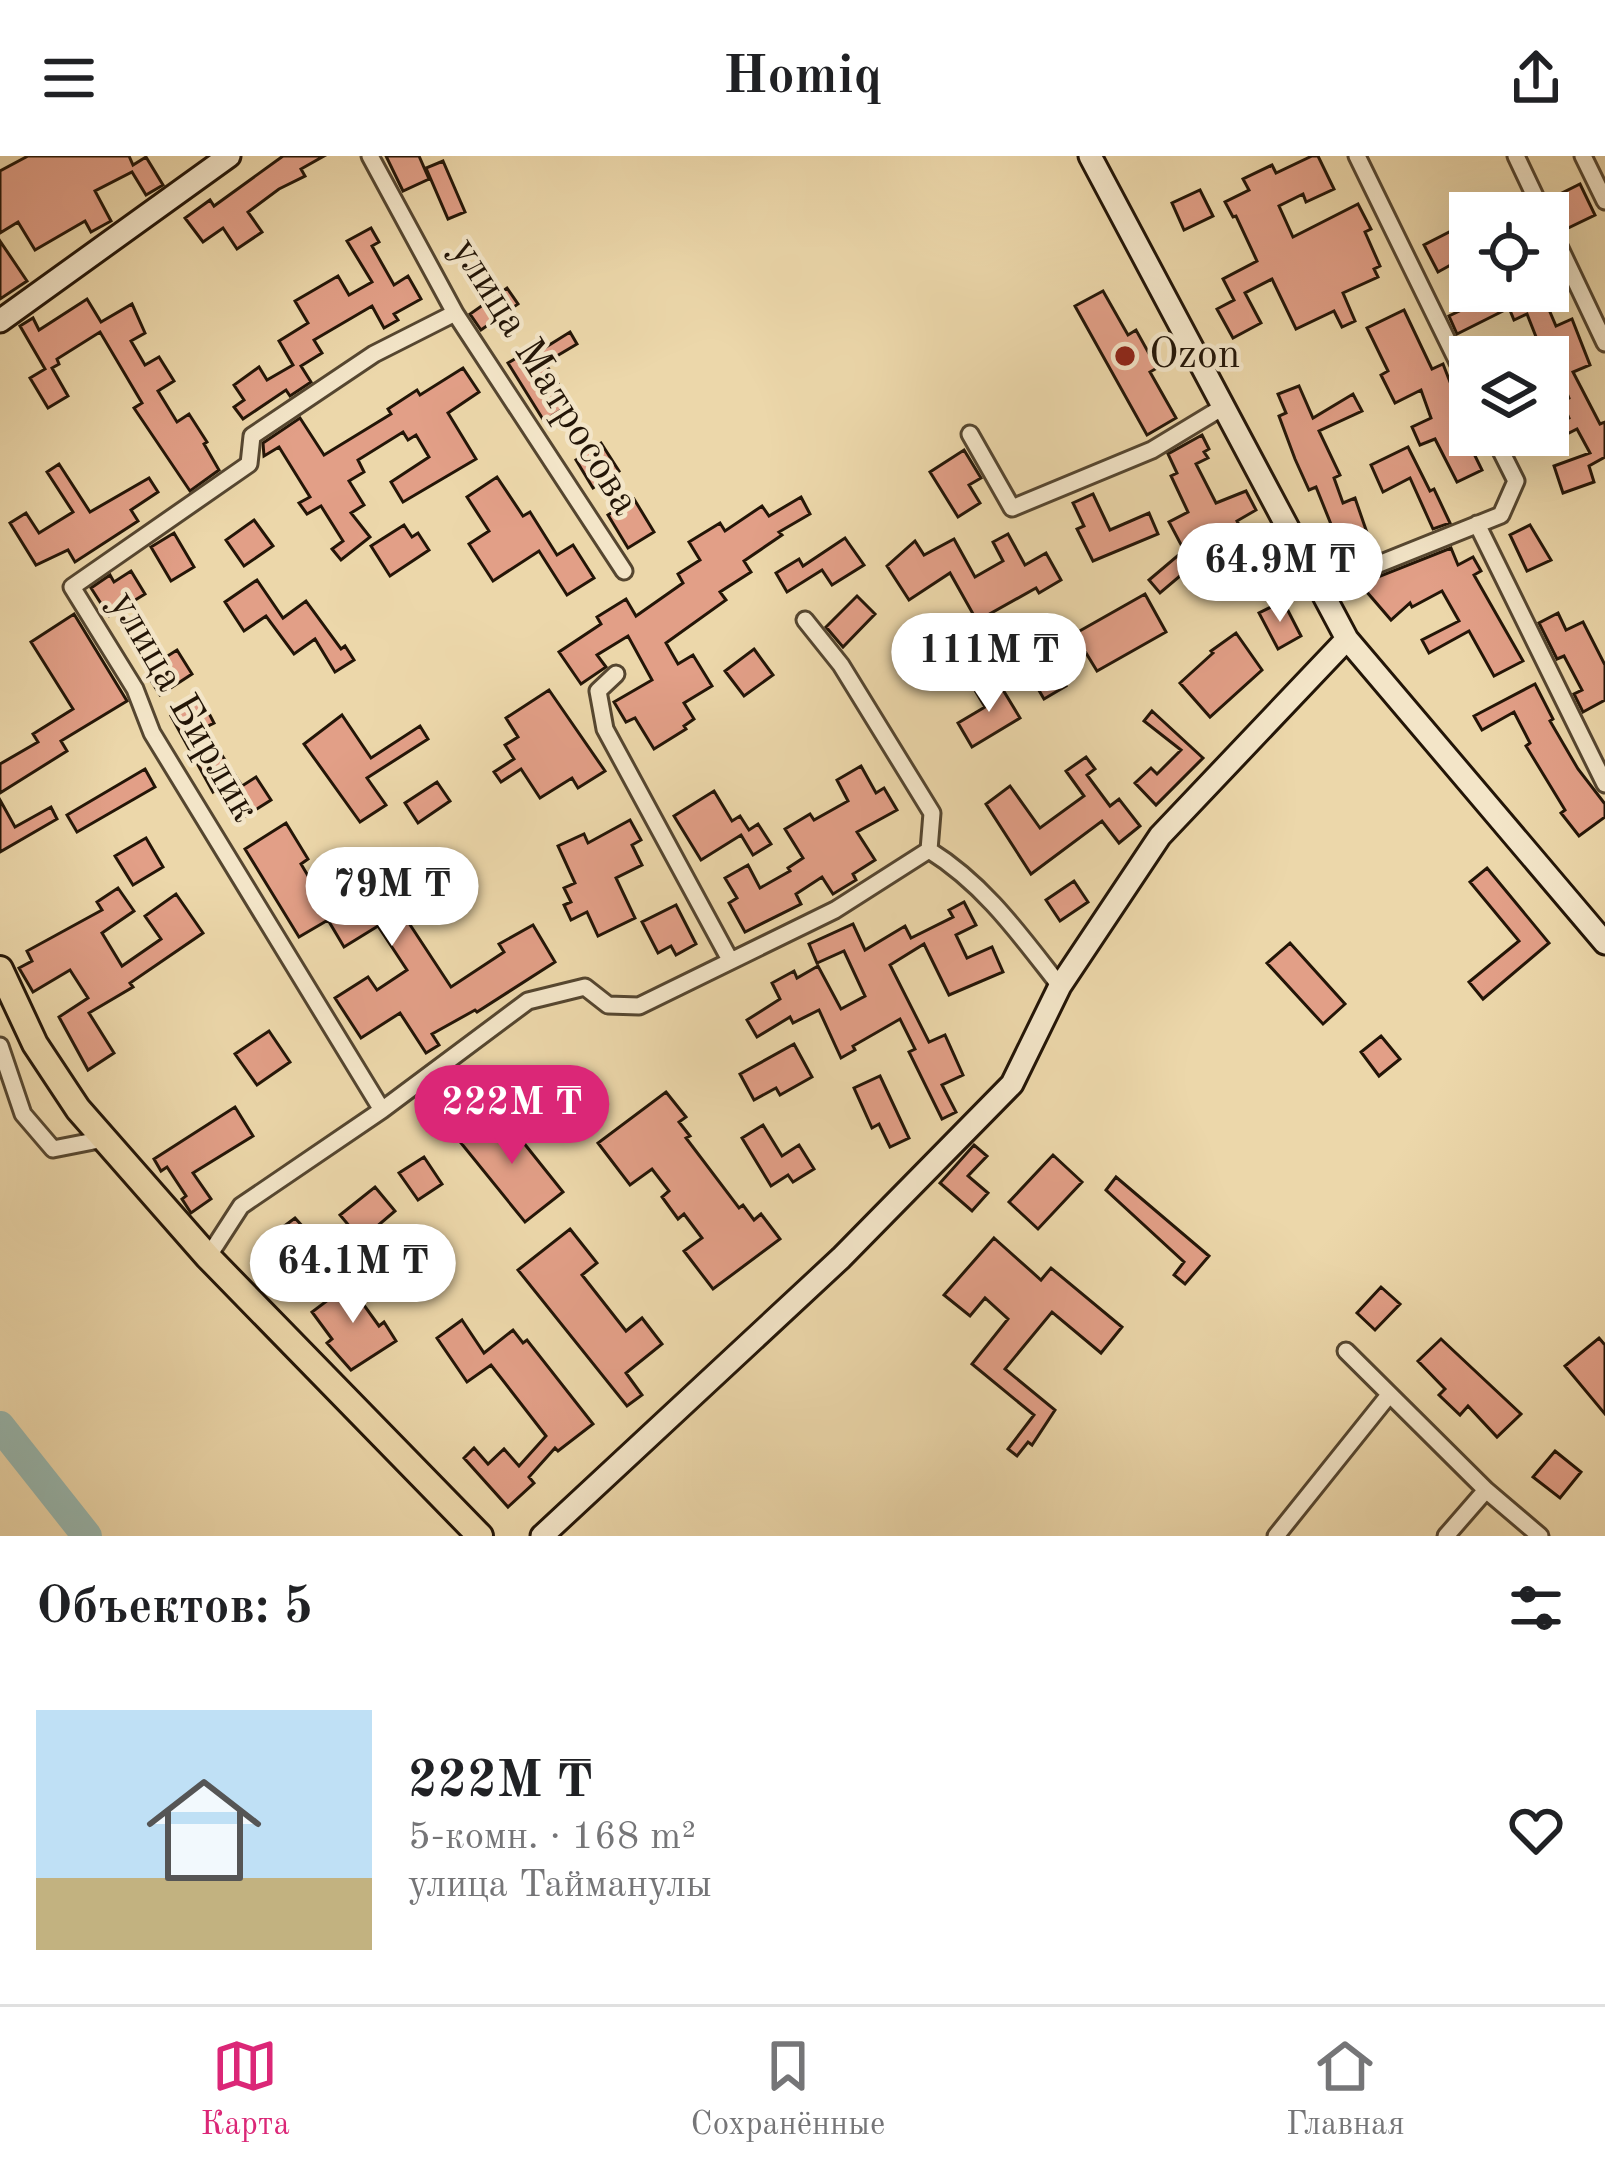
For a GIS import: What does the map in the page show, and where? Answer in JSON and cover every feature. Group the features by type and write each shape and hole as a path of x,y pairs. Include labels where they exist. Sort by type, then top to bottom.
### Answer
{"main road":[{"path":"0,320 229,156"},
{"path":"1090,156 1347,639 1605,943"},
{"path":"542,1536 841,1258 1012,1084 1060,986 1160,836 1347,639"},
{"path":"0,969 35,1044 78,1109 208,1256 480,1536"}],"street":[{"name":"улица Матросова","path":"370,156 455,313 624,571"},
{"path":"1357,156 1449,344"},
{"path":"1516,156 1533,192"},
{"path":"1583,156 1605,201"},
{"path":"1569,267 1605,343"},
{"name":"улица Бирлик","path":"382,1109 152,733 135,689 72,587 249,464 252,436 374,354 455,313"},
{"path":"970,434 1012,508 1153,451 1223,406"},
{"path":"1319,588 1501,515 1516,481 1504,456"},
{"path":"1477,524 1605,784"},
{"path":"805,620 841,665 932,813 929,850"},
{"path":"616,674 598,691 605,729 729,958"},
{"path":"208,1256 241,1206 528,1001 586,987 608,1005 639,1006 835,910 929,850"},
{"path":"929,850 961,870 995,904 1060,986"},
{"path":"0,1046 23,1114 53,1149 104,1139"},
{"path":"1346,1352 1486,1490 1540,1536"},
{"path":"1276,1536 1389,1395"},
{"path":"1446,1536 1486,1490"}],"building":[{"path":"28,156 129,156 133,165 146,157 163,185 146,195 132,172 95,191 111,221 91,232 85,221 35,250 18,222 0,233 0,171"},
{"path":"283,156 324,156 301,169 305,176 248,212 262,232 237,249 223,228 203,242 185,218 210,200 214,206"},
{"path":"386,156 419,156 429,179 403,191"},
{"path":"1318,156 1334,189 1306,202 1303,194 1279,206 1293,237 1358,204 1371,229 1365,232 1380,266 1374,269 1378,277 1343,293 1355,321 1342,327 1334,311 1296,329 1272,279 1245,293 1261,323 1233,338 1217,309 1234,300 1223,279 1257,261 1225,202 1249,190 1243,179 1272,165 1276,173"},
{"path":"443,161 465,212 448,219 426,168"},
{"path":"1580,184 1595,215 1569,228 1569,192 1564,192"},
{"path":"1200,190 1213,216 1184,230 1172,203"},
{"path":"371,228 379,242 372,246 394,285 408,276 421,299 394,314 398,320 384,328 372,306 314,340 322,353 301,366 311,382 290,396 286,390 243,419 234,407 244,400 234,385 259,367 267,380 293,365 279,341 308,323 295,301 338,276 349,295 372,282 347,241"},
{"path":"1449,232 1449,266 1438,272 1424,245"},
{"path":"0,241 27,281 0,299"},
{"path":"507,288 518,304 481,330 470,314"},
{"path":"1103,291 1128,335 1136,330 1157,368 1150,372 1176,418 1147,435 1075,306"},
{"path":"87,299 101,322 132,304 145,333 131,341 145,365 159,357 174,381 158,391 177,422 189,414 207,442 219,470 190,491 134,408 142,403 100,332 57,359 59,364 52,368 68,396 48,408 30,378 45,369 20,326 33,318 39,330"},
{"path":"1404,310 1432,369 1443,364 1449,379 1449,456 1475,456 1482,470 1457,482 1435,439 1420,445 1412,427 1431,418 1421,390 1395,403 1381,375 1388,371 1367,328"},
{"path":"1457,312 1501,312 1457,334 1449,316"},
{"path":"1511,312 1550,312 1556,326 1572,319 1590,365 1573,372 1600,424 1605,422 1605,457 1589,466 1594,482 1563,493 1554,466 1590,453 1577,429 1569,433 1569,336 1536,336 1527,314 1514,320"},
{"path":"570,332 577,344 545,363 571,404 544,421 508,363"},
{"path":"463,368 479,392 448,413 476,459 403,502 391,482 429,457 416,435 408,440 403,432 358,460 364,472 349,481 364,505 351,513 370,537 341,560 332,549 343,541 321,506 307,514 299,503 310,497 279,447 264,456 263,443 300,418 324,455 391,414 388,409 417,390 420,395"},
{"path":"1299,386 1313,418 1353,394 1362,411 1319,431 1340,475 1334,478 1343,503 1355,498 1374,553 1347,564 1316,487 1309,490 1279,416 1286,413 1278,394"},
{"path":"1202,435 1208,458 1196,464 1216,503 1246,491 1256,510 1237,521 1239,525 1186,554 1169,522 1188,512 1171,476 1177,473 1168,454"},
{"path":"601,443 619,471 593,488 576,460"},
{"path":"1408,447 1450,523 1433,529 1410,478 1383,492 1371,465"},
{"path":"964,450 981,478 969,485 980,503 958,517 930,472"},
{"path":"59,464 90,512 149,478 158,492 131,510 138,521 75,562 68,550 36,565 10,523 26,513 39,533 73,512 47,472"},
{"path":"497,477 523,516 530,512 557,555 573,545 594,578 567,595 539,551 493,581 469,544 489,531 467,497"},
{"path":"1093,494 1110,530 1149,513 1158,534 1093,561 1077,529 1084,526 1073,503"},
{"path":"801,497 810,514 744,561 751,572 720,592 726,600 666,643 678,664 693,655 712,686 684,703 694,719 686,729 654,749 635,718 626,722 614,702 652,680 628,636 597,655 606,667 581,684 559,652 601,624 597,617 626,599 636,616 683,583 678,574 700,560 689,542 720,523 725,531 762,506 769,516"},
{"path":"634,499 654,532 628,548 608,515"},
{"path":"254,520 273,546 244,566 226,540"},
{"path":"404,525 412,537 418,533 429,550 390,576 371,546"},
{"path":"1530,525 1551,560 1527,571 1510,535"},
{"path":"174,533 194,567 171,581 151,547"},
{"path":"1008,534 1025,565 1046,553 1061,580 1039,593 1036,588 977,621 950,573 909,600 887,566 915,541 924,555 954,539 975,577 1003,561 993,542"},
{"path":"845,538 864,565 832,585 822,570 787,592 776,573 799,559 803,566"},
{"path":"1451,548 1458,565 1473,557 1481,571 1474,575 1523,661 1494,676 1469,631 1429,653 1422,640 1459,621 1442,591 1412,607 1410,603 1391,620 1360,584"},
{"path":"1182,552 1193,565 1160,593 1149,580"},
{"path":"131,571 145,594 109,616 91,588 110,575 114,582"},
{"path":"257,580 283,618 306,601 354,660 335,672 315,639 294,654 266,616 244,631 225,602"},
{"path":"1145,594 1166,632 1097,671 1086,653 1056,669 1066,686 1044,699 1023,663"},
{"path":"857,596 875,614 843,647 826,627"},
{"path":"1283,601 1301,636 1278,649 1259,613"},
{"path":"1558,613 1566,630 1583,622 1605,665 1605,700 1583,712 1574,694 1582,690 1564,656 1557,659 1539,623"},
{"path":"74,614 127,701 61,741 67,751 0,793 0,764 38,742 33,734 73,709 31,642"},
{"path":"1236,633 1262,670 1210,717 1180,683"},
{"path":"754,649 773,675 744,696 725,671"},
{"path":"177,650 192,674 160,695 148,676 162,667 158,662"},
{"path":"997,680 1020,718 972,747 958,723 985,707 976,692"},
{"path":"1535,684 1578,769 1605,804 1605,817 1579,836 1561,813 1565,810 1526,746 1530,743 1514,712 1482,730 1474,716"},
{"path":"549,690 605,771 578,788 572,778 540,798 521,769 501,782 494,772 514,759 505,745 518,737 506,718"},
{"path":"202,700 214,723 204,728 242,786 256,777 271,800 244,817 223,785 213,792 171,716"},
{"path":"1152,711 1203,758 1156,805 1135,783 1151,768 1157,774 1181,750 1144,721"},
{"path":"342,715 371,758 420,726 428,739 367,778 386,805 360,822 304,744"},
{"path":"1086,757 1095,769 1087,775 1110,806 1119,799 1140,826 1119,843 1102,821 1031,874 986,804 1010,786 1040,828 1084,796 1066,771"},
{"path":"861,766 876,793 884,788 897,810 857,832 875,860 833,894 822,877 796,894 801,904 745,932 729,903 737,898 725,878 748,865 760,888 790,871 803,858 785,829 848,801 837,780"},
{"path":"145,769 155,787 77,832 67,815"},
{"path":"437,782 450,801 418,823 405,803"},
{"path":"714,791 732,821 740,816 749,830 758,824 771,844 753,855 741,835 701,860 674,816"},
{"path":"0,800 15,827 51,807 57,819 0,852"},
{"path":"630,820 641,840 632,845 642,865 616,878 635,918 598,936 587,912 571,920 564,905 571,902 564,888 575,883 558,846 584,834 588,843"},
{"path":"286,823 308,859 301,864 323,901 350,885 360,902 381,890 392,908 397,905 451,987 504,952 499,944 533,925 555,962 477,1012 432,1034 439,1045 426,1053 400,1013 361,1038 335,998 368,977 377,990 407,970 378,926 344,947 328,920 299,937 245,849"},
{"path":"146,838 163,867 133,885 115,856"},
{"path":"1487,868 1549,943 1483,999 1469,982 1519,941 1470,882"},
{"path":"1074,881 1088,902 1060,921 1046,900"},
{"path":"118,888 134,911 102,933 122,966 161,939 145,916 176,894 203,933 130,983 133,987 89,1013 114,1053 88,1070 59,1017 88,998 70,970 33,992 19,968 32,961 27,951 102,910 97,902"},
{"path":"964,902 976,925 956,935 967,958 992,947 1003,972 949,995 924,944 890,965 929,1042 945,1035 963,1075 942,1085 956,1112 942,1119 909,1052 915,1049 900,1019 841,1058 819,1010 793,1023 790,1017 757,1037 747,1020 780,999 772,983 794,971 797,978 818,966 841,1009 865,996 844,951 817,963 809,944 853,924 865,950 905,926 911,938 953,917 949,910"},
{"path":"676,905 696,944 676,955 671,946 658,953 642,922"},
{"path":"1290,943 1345,1004 1323,1024 1267,963"},
{"path":"269,1031 290,1062 257,1085 235,1054"},
{"path":"1381,1036 1400,1059 1379,1076 1361,1052"},
{"path":"794,1044 812,1077 780,1095 776,1088 754,1100 740,1074"},
{"path":"880,1076 909,1138 890,1147 879,1124 872,1128 854,1088"},
{"path":"666,1092 686,1117 679,1122 690,1136 686,1138 739,1208 743,1205 754,1220 761,1214 780,1239 713,1289 684,1251 702,1238 684,1214 678,1219 662,1197 669,1191 652,1169 630,1185 598,1143"},
{"path":"235,1107 253,1136 193,1173 211,1199 191,1213 167,1167 161,1171 154,1159"},
{"path":"499,1112 563,1192 525,1222 461,1143"},
{"path":"763,1125 782,1156 799,1145 814,1169 793,1182 788,1175 771,1186 742,1138"},
{"path":"974,1145 987,1156 968,1176 988,1193 972,1211 940,1183"},
{"path":"1053,1155 1082,1182 1038,1229 1009,1202"},
{"path":"424,1157 442,1184 418,1200 399,1173"},
{"path":"1116,1177 1209,1256 1185,1284 1174,1275 1184,1262 1106,1190"},
{"path":"375,1187 395,1211 361,1240 340,1215"},
{"path":"295,1218 331,1258 303,1283 272,1243 278,1238 275,1233"},
{"path":"570,1229 597,1263 582,1275 626,1331 642,1318 662,1344 626,1373 642,1395 627,1406 518,1270"},
{"path":"994,1238 1041,1280 1051,1268 1122,1327 1101,1353 1052,1312 1005,1369 1055,1410 1032,1445 1028,1442 1017,1456 1008,1449 1034,1415 972,1364 1008,1319 985,1298 970,1316 944,1295"},
{"path":"356,1274 367,1291 358,1297 396,1341 351,1370 327,1343 332,1339 312,1312"},
{"path":"1381,1287 1400,1304 1375,1330 1357,1313"},
{"path":"462,1320 484,1353 513,1330 523,1343 527,1340 593,1424 558,1451 555,1448 529,1477 534,1483 508,1507 464,1458 474,1448 488,1464 504,1449 519,1466 546,1436 491,1365 467,1382 437,1338"},
{"path":"1599,1338 1605,1345 1605,1414 1565,1366"},
{"path":"1441,1339 1521,1414 1497,1437 1468,1406 1460,1415 1439,1395 1445,1389 1418,1361"},
{"path":"1555,1451 1581,1472 1560,1498 1533,1477"}],"waterway":[{"path":"0,1426 87,1536"}],"place":[{"name":"Ozon","path":"1125,356"}]}
